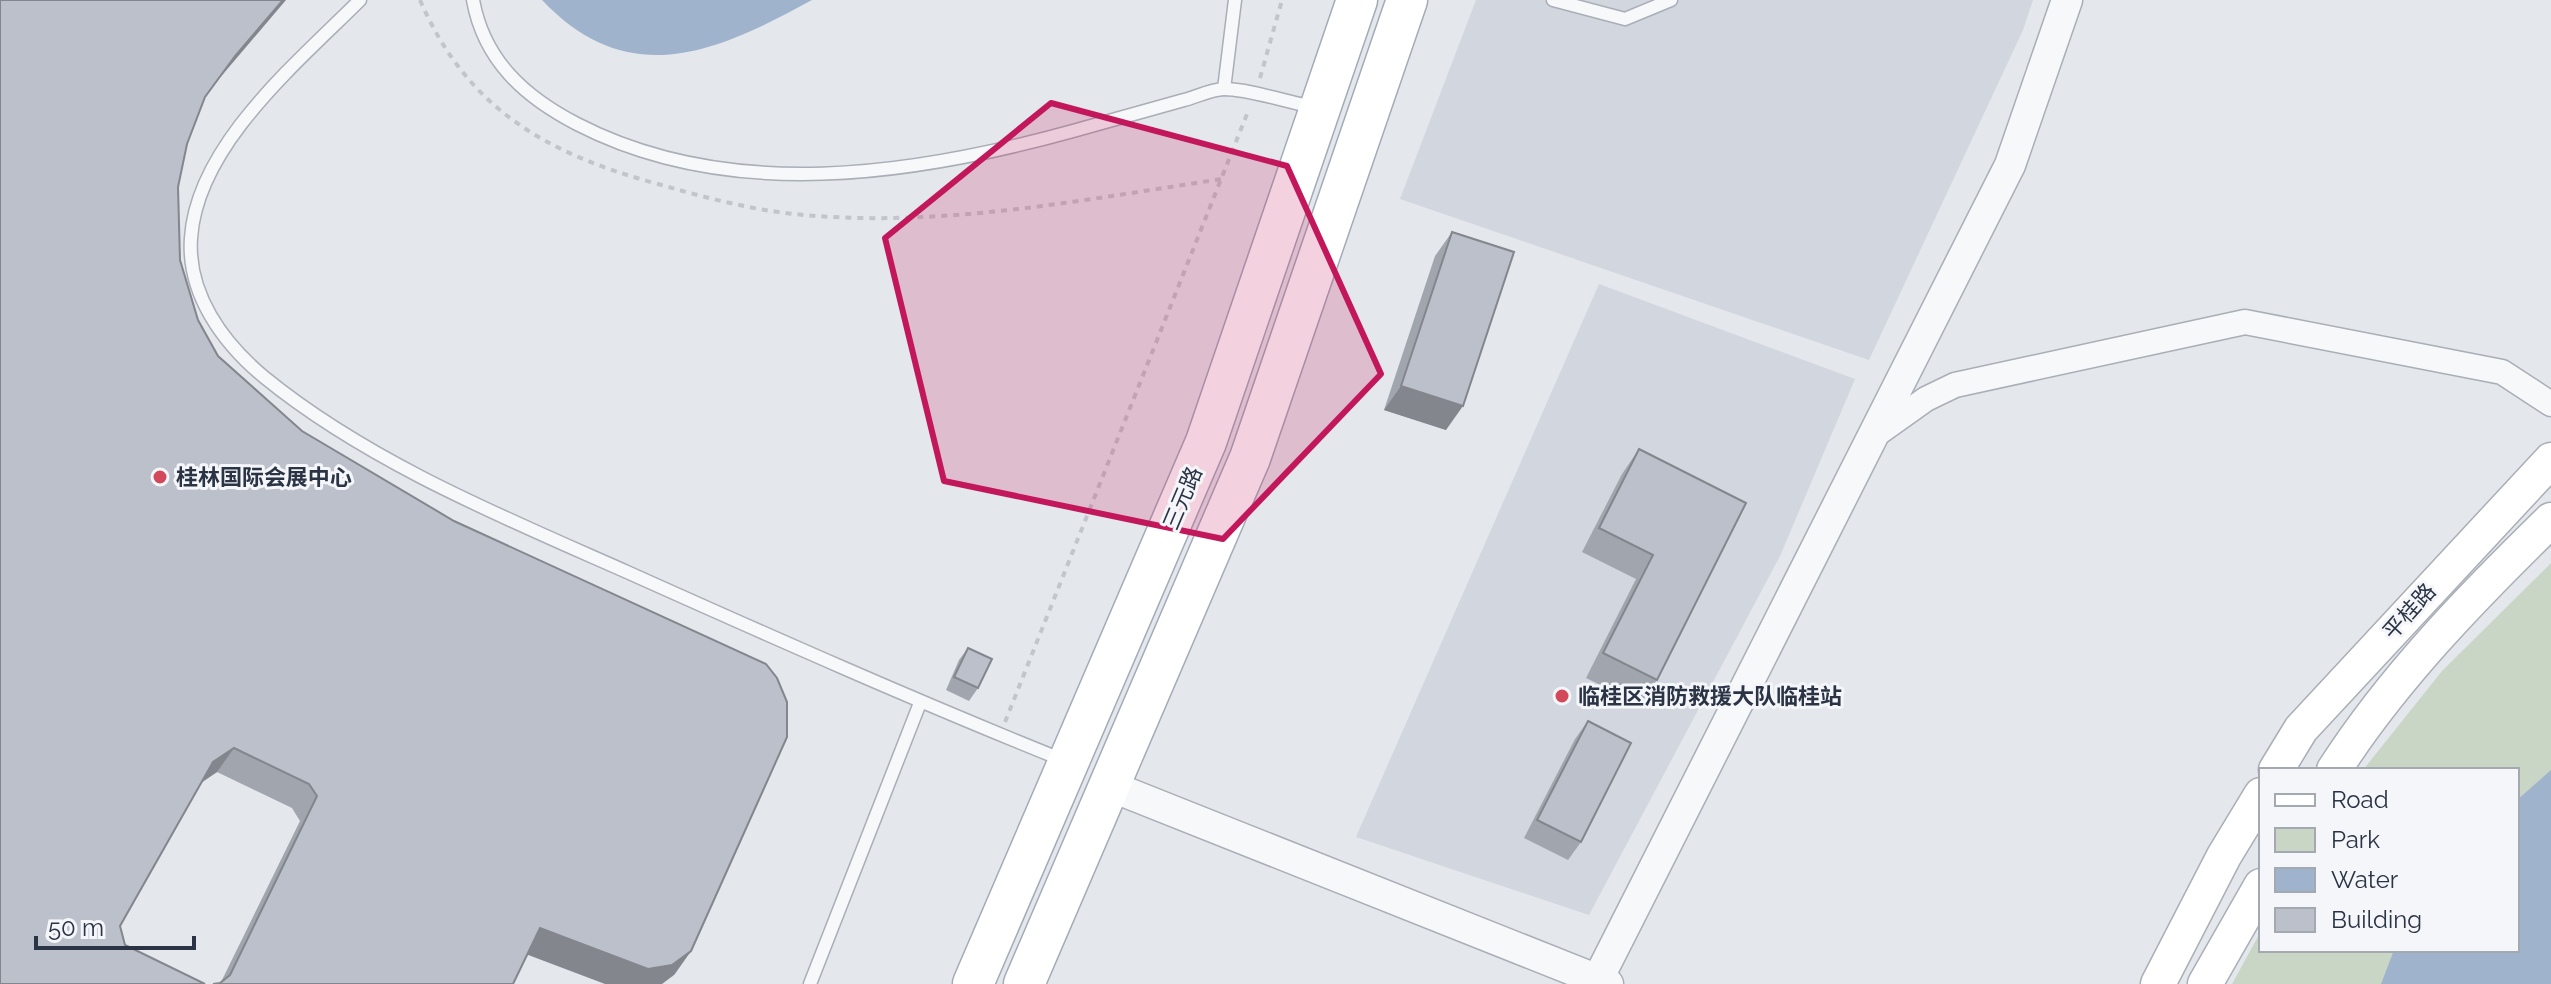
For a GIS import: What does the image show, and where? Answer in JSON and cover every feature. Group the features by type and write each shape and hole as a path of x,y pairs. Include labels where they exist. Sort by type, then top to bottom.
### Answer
{"main road":[{"name":"三元路","path":"973,984 1206,442 1357,0"},
{"path":"1024,984 1250,458 1407,0"},
{"name":"平桂路","path":"2277,768 2301,729 2551,460"},
{"name":"平桂路","path":"2335,768 2358,733 2476,595 2551,520"},
{"path":"2158,984 2224,856 2259,798"},
{"path":"2205,984 2259,890"}],"street":[{"path":"1110,786 1603,982 2010,165 2067,0"},
{"path":"1874,436 1926,399 1955,385 2245,322 2502,372 2551,404"}],"lane":[{"path":"360,0 274,86 220,156 203,188 191,238 192,262 196,285 219,329 265,377 348,435 478,505 920,703 1069,763"},
{"path":"473,0 480,28 493,56 515,82 543,104 596,133 710,167 820,174 917,165 1041,140 1224,89 1320,109"},
{"path":"1224,89 1235,0"},
{"path":"1553,0 1625,19 1671,0"},
{"path":"810,984 920,703"}],"path":[{"path":"1000,735 1255,95 1282,0"}],"highlighted area":[{"path":"1051,103 1287,166 1381,374 1223,539 944,481 885,238"}],"shaded area":[{"path":"1476,0 2033,0 2023,30 1869,360 1400,199"},
{"name":"临桂区消防救援大队临桂站","path":"1599,284 1855,379 1780,556 1589,915 1356,837"}],"green space":[{"path":"2551,563 2551,984 2232,984 2259,935 2259,952 2519,952 2519,768 2365,768 2442,671"}],"water":[{"path":"542,0 812,0 742,35 708,47 674,54 641,54 608,46 575,29"},
{"path":"2551,770 2551,984 2381,984 2393,952 2519,952 2519,798"}],"building":[{"name":"桂林国际会展中心","path":"0,0 283,0 205,97 187,144 178,187 180,260 198,320 218,356 302,431 454,521 766,664 777,678 787,702 787,737 691,951 672,965 648,969 540,928 513,984 213,984 230,975 317,796 309,784 234,748 213,762 120,926 125,945 205,984 0,984"},
{"path":"1452,232 1514,252 1463,406 1401,386"},
{"path":"1639,449 1746,503 1657,680 1603,653 1653,555 1599,528"},
{"path":"968,648 992,659 978,688 954,677"},
{"path":"1588,721 1631,743 1581,842 1537,820"}],"place":[{"name":"桂林国际会展中心","path":"160,477"},
{"name":"临桂区消防救援大队临桂站","path":"1562,696"}]}
